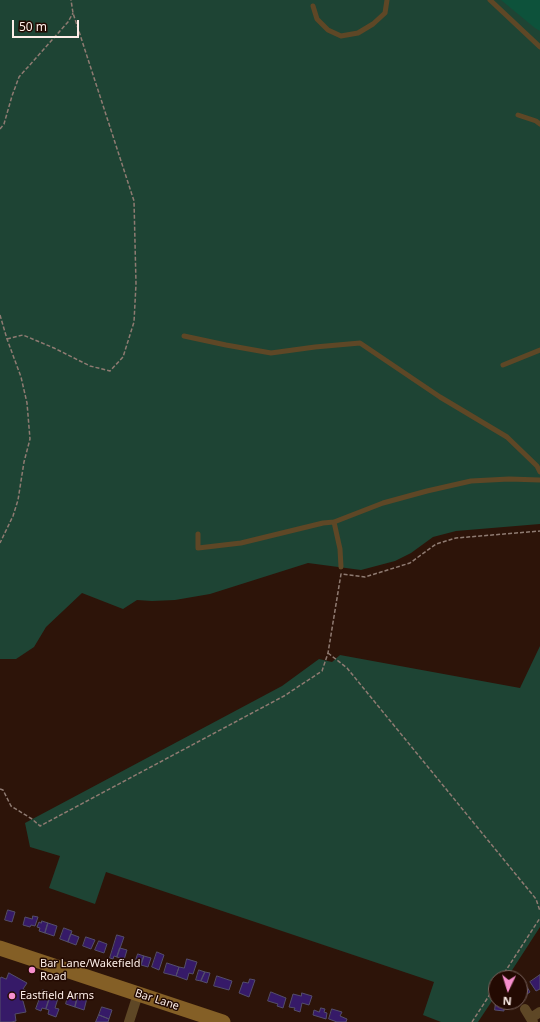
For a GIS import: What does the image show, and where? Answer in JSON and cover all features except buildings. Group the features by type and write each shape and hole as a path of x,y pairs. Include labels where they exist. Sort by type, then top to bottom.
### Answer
{"main road":[{"name":"Bar Lane","path":"0,948 223,1022"}],"street":[{"path":"129,1022 138,994"},
{"path":"526,1010 532,1020 540,1012"}],"lane":[{"path":"313,6 317,18 328,30 341,36 358,33 373,24 385,13 387,0"},
{"path":"490,0 540,47"},
{"path":"518,115 536,121 540,124"},
{"path":"184,336 271,353 315,347 360,344 440,397 507,437 537,466 540,472"},
{"path":"503,365 540,350"},
{"path":"198,534 198,548 241,543 334,522 383,503 471,481 509,479 540,480"},
{"path":"334,522 340,549 341,567"}],"path":[{"path":"7,339 22,335 54,348 90,366 110,371 123,357 134,322 136,284 134,201 73,13 71,0"},
{"path":"0,129 4,124 19,77 68,22 73,13"},
{"path":"0,315 21,377 28,403 30,439 24,462 18,500 13,516 0,543"},
{"path":"0,789 3,790 11,806 32,819 40,826 284,696 322,671 328,653 341,574 365,577 410,563 436,544 456,538 540,531"},
{"path":"328,653 347,668 536,899 540,911"},
{"path":"506,970 540,918"},
{"path":"472,1022 488,997"}],"green space":[{"path":"0,0 503,0 540,28 540,524 456,531 433,537 411,553 395,561 361,570 308,563 210,594 175,600 137,600 123,609 82,593 46,627 34,647 16,659 0,659"},
{"path":"501,0 540,0 540,31 535,28"},
{"path":"540,646 540,927 512,970 488,970 488,1007 478,1022 441,1022 423,1015 434,982 106,872 95,904 49,888 60,856 30,847 25,823 282,686 319,659 332,662 340,655 520,688"}],"place":[{"name":"Bar Lane/Wakefield Road","path":"32,970"},
{"name":"Eastfield Arms","path":"12,996"}]}
